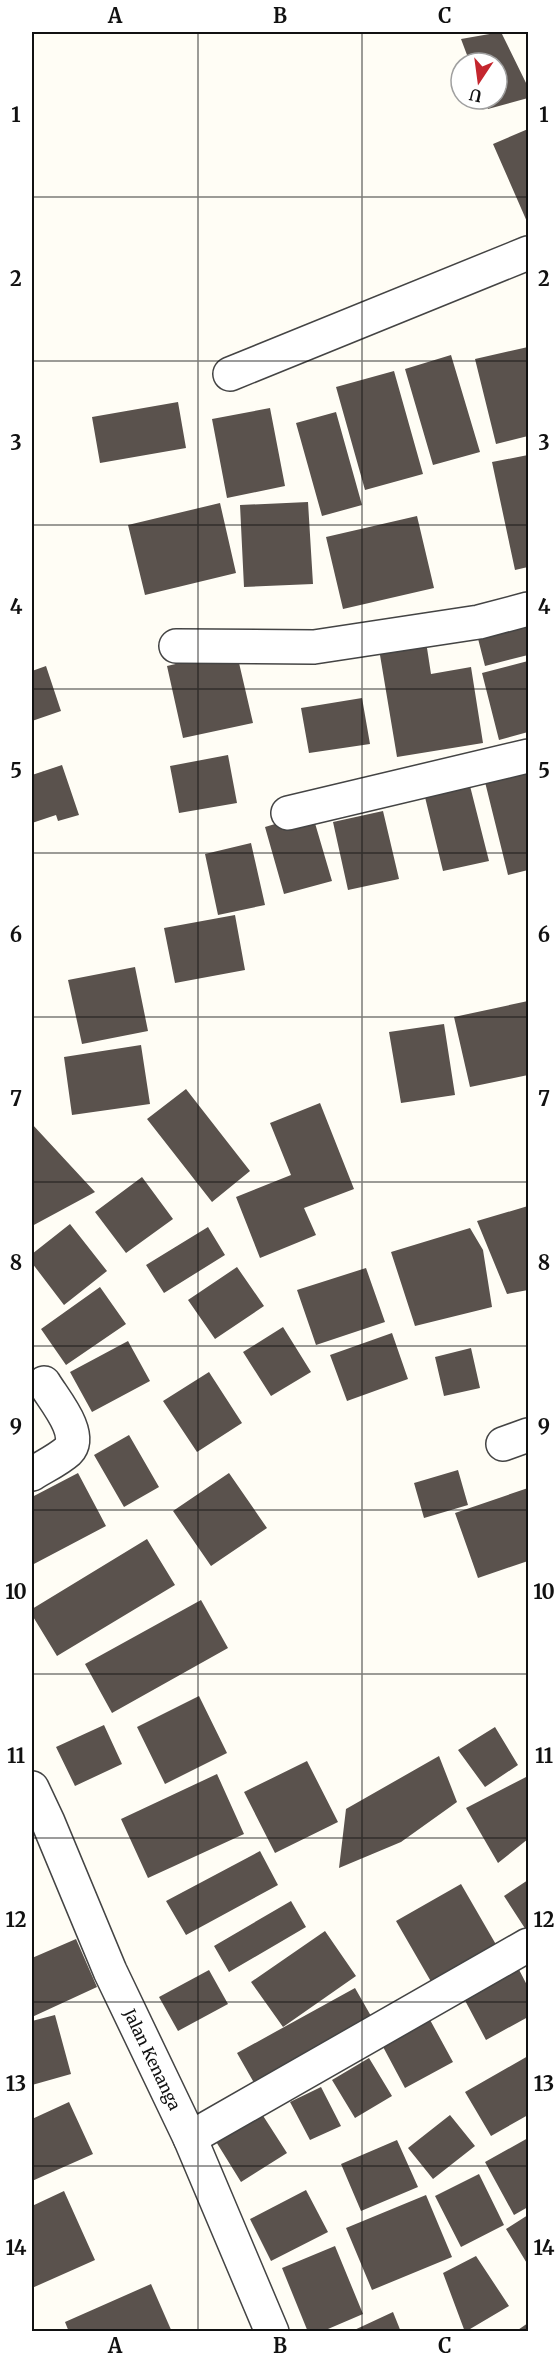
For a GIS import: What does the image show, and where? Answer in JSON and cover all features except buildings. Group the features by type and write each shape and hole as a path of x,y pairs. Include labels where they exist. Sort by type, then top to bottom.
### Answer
{"street":[{"path":"230,374 528,253"},
{"path":"176,646 314,647 479,622 528,609"},
{"path":"288,813 528,756"},
{"path":"32,1474 68,1451 74,1442 74,1431 44,1383"},
{"name":"Jalan Kenanga","path":"32,1788 110,1971 190,2138 272,2331"},
{"path":"190,2138 528,1945"}]}
